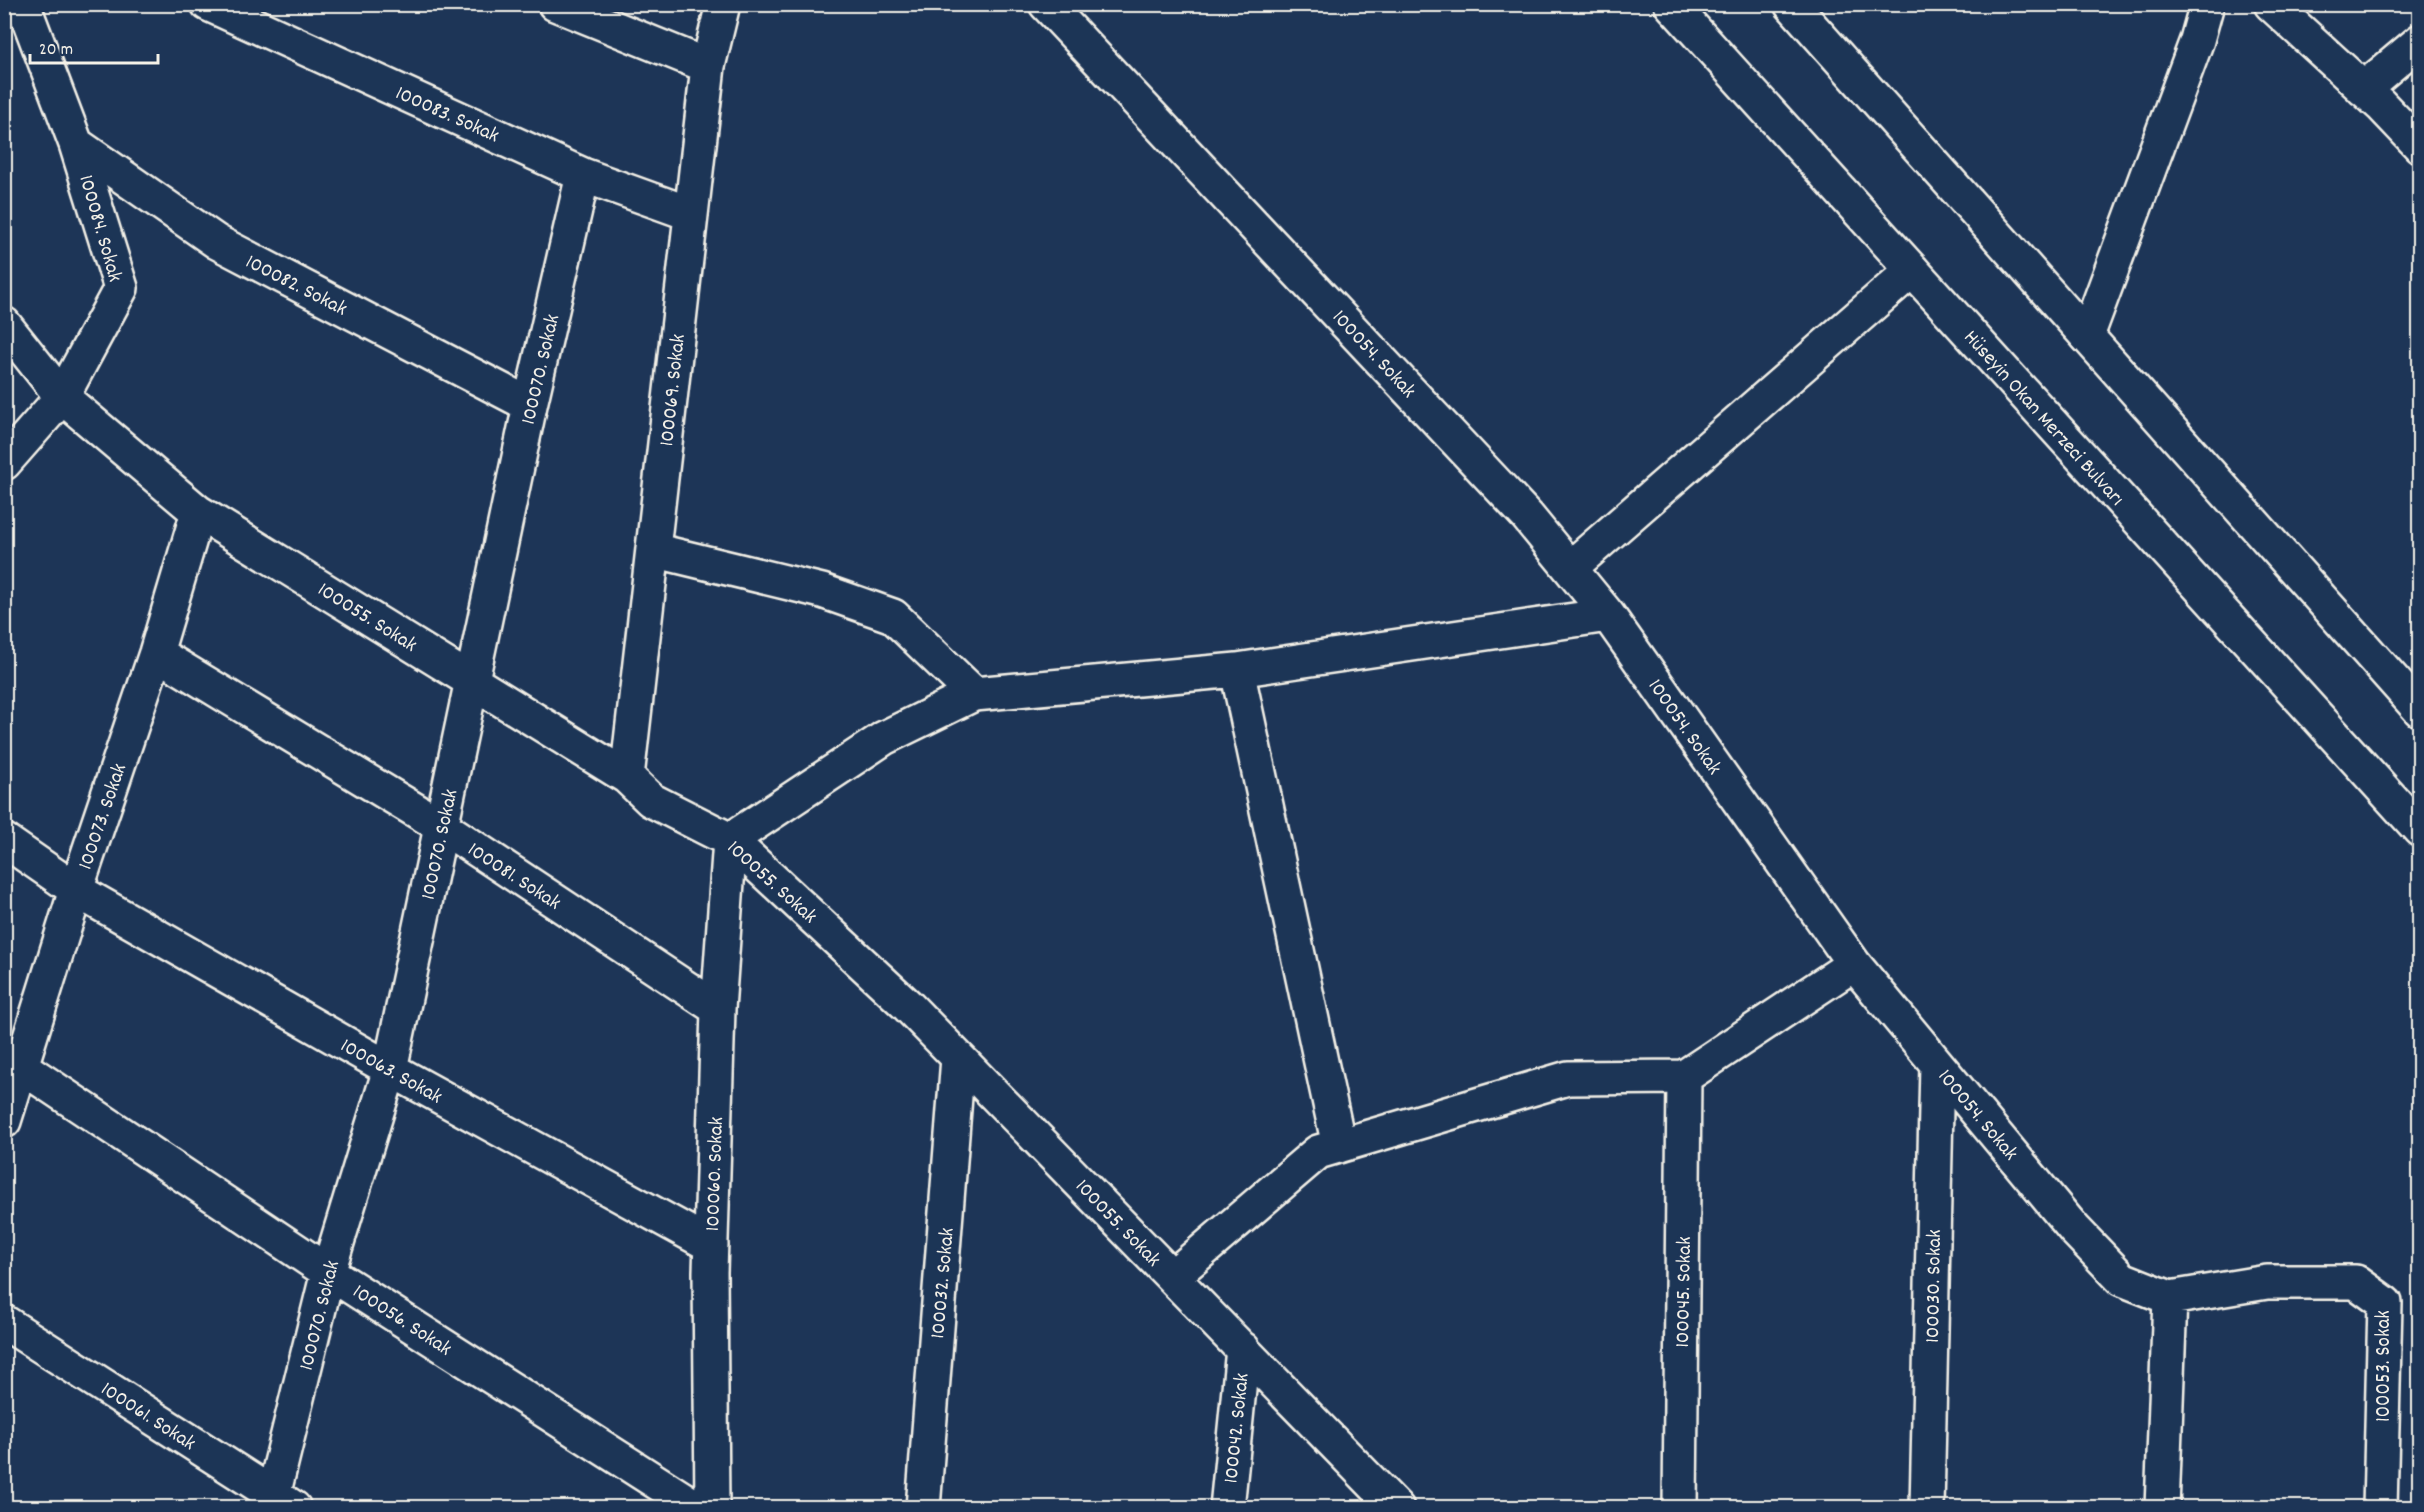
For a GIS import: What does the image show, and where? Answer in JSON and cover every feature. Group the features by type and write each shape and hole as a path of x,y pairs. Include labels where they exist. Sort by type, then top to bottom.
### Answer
{"street":[{"name":"100084. Sokak","path":"4,463 62,397 122,288 76,144 23,4"},
{"name":"100083. Sokak","path":"208,4 583,175 691,214"},
{"path":"555,4 708,66"},
{"name":"100069. Sokak","path":"627,777 708,66 723,4"},
{"name":"100054. Sokak","path":"1046,4 1527,516 1608,615 1854,964 2074,1229 2122,1280 2170,1298"},
{"name":"Hüseyin Okan Merzeci Bulvarı","path":"1671,4 2420,830"},
{"path":"1791,4 2420,710"},
{"path":"2087,336 2197,40 2207,4"},
{"path":"2271,4 2364,89 2420,146"},
{"path":"2364,89 2420,41"},
{"name":"100082. Sokak","path":"76,144 218,242 530,405"},
{"name":"100070. Sokak","path":"279,1503 328,1272 390,1069 530,405 583,175"},
{"path":"1570,568 1912,270"},
{"name":"100055. Sokak","path":"4,324 62,397 198,512 627,777 651,800 730,840 907,1005 1398,1508"},
{"name":"100073. Sokak","path":"4,1121 76,890 156,653 198,512"},
{"path":"653,550 822,591 893,616 974,694"},
{"path":"730,840 884,738 974,694 1238,670 1608,615"},
{"name":"100081. Sokak","path":"156,653 442,827 718,1009"},
{"path":"1238,670 1339,1146"},
{"name":"100063. Sokak","path":"4,840 76,890 390,1069 711,1245"},
{"name":"100060. Sokak","path":"712,1508 711,1245 718,1009 730,840"},
{"path":"1172,1277 1318,1152 1568,1078 1684,1077 1854,964"},
{"name":"100032. Sokak","path":"923,1508 958,1058"},
{"name":"100030. Sokak","path":"1927,1508 1938,1064"},
{"name":"100056. Sokak","path":"22,1066 328,1272 697,1508"},
{"name":"100045. Sokak","path":"1680,1508 1684,1077"},
{"name":"100053. Sokak","path":"2170,1298 2267,1282 2356,1282 2385,1303 2380,1508"},
{"path":"2162,1508 2170,1298"},
{"name":"100061. Sokak","path":"4,1322 279,1503"},
{"name":"100042. Sokak","path":"1227,1508 1243,1349"}]}
